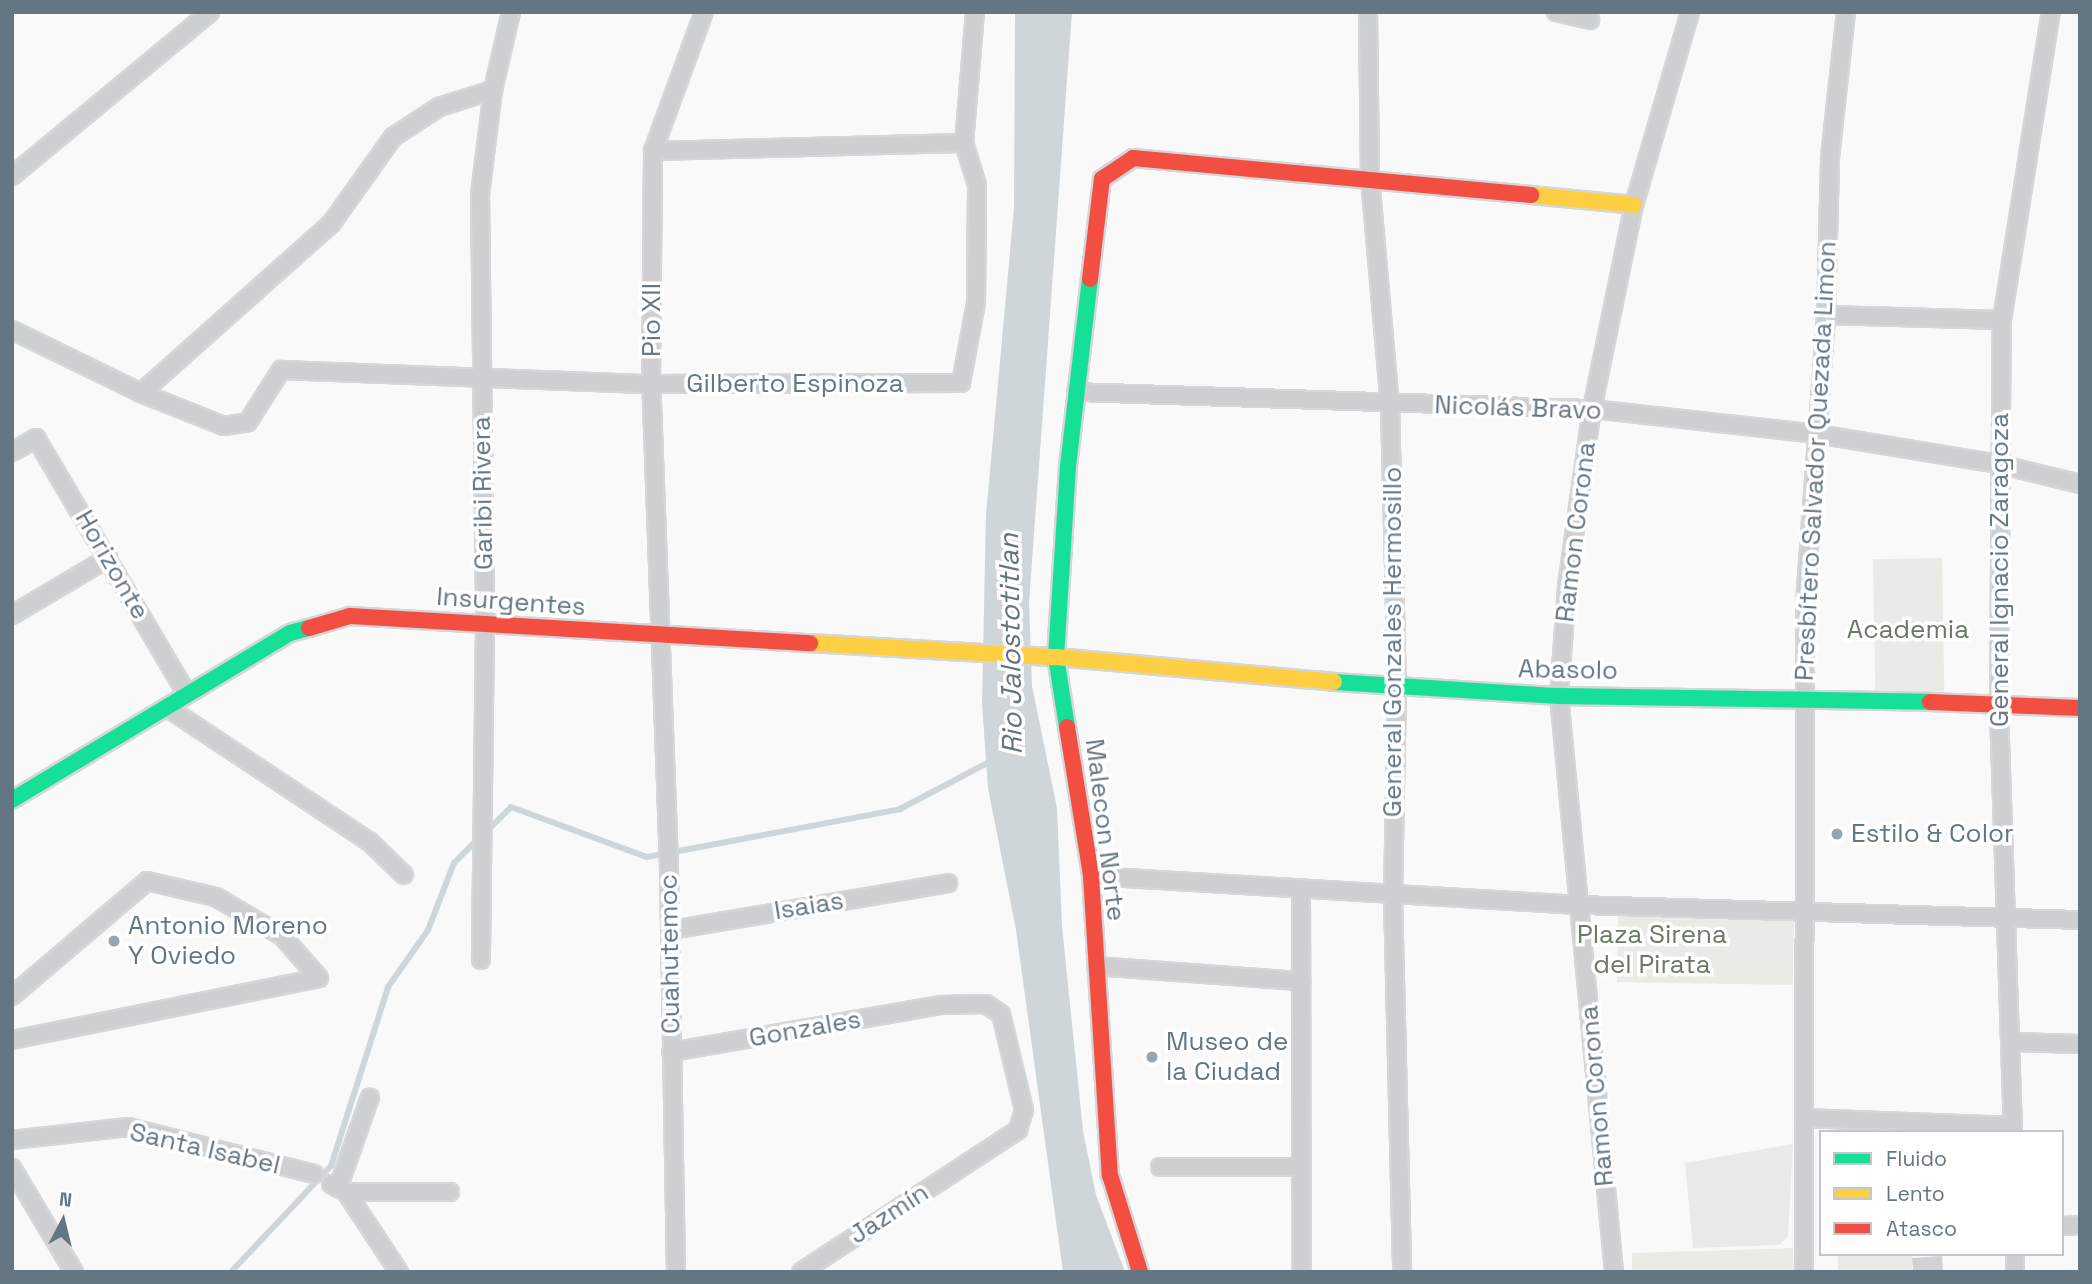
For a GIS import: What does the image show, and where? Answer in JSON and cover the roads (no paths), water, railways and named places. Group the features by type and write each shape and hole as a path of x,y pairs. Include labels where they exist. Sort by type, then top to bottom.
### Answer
{"street":[{"path":"12,176 210,12"},
{"name":"Garibi Rivera","path":"481,960 485,625 480,194 493,90 511,12"},
{"name":"Pio XII","path":"662,637 651,384 653,151 704,12"},
{"path":"653,151 964,143 975,12"},
{"name":"General Gonzales Hermosillo","path":"1368,12 1370,178 1390,405 1397,688 1393,897 1402,1272"},
{"path":"1556,12 1590,20"},
{"name":"Ramon Corona","path":"1614,1272 1559,696 1567,586 1592,409 1634,205 1690,12"},
{"name":"Presbítero Salvador Quezada Limon","path":"1804,1272 1804,697 1817,434 1826,315 1830,157 1846,12"},
{"name":"General Ignacio Zaragoza","path":"2012,1129 2013,1042 2005,917 1998,705 1998,464 2002,320 2051,12"},
{"path":"15,330 141,393 331,224 393,137 439,107 493,90"},
{"name":"Gilberto Espinoza","path":"141,393 224,426 248,422 281,370 651,384 961,383 976,277 977,185 964,143"},
{"name":"Malecon Norte","path":"1140,1272 1110,1175 1091,876 1056,657 1076,392 1102,179 1133,158 1370,178 1634,205"},
{"path":"1826,315 2002,320"},
{"name":"Nicolás Bravo","path":"1076,392 1390,405 1592,409 1817,434 1998,464 2080,484"},
{"name":"Horizonte","path":"12,453 36,438 187,694"},
{"path":"12,615 108,558"},
{"name":"Insurgentes","path":"12,800 290,633 350,616 662,637 1056,657"},
{"name":"Cuahutemoc","path":"662,637 671,930 676,1272"},
{"name":"Abasolo","path":"1056,657 1397,688 1559,696 1804,697 2080,708"},
{"path":"168,708 370,842 404,875"},
{"path":"1091,876 1393,897 2080,920"},
{"path":"12,996 147,881 216,897 282,936 319,978 12,1040"},
{"name":"Isaias","path":"671,930 948,883"},
{"path":"1301,890 1302,1272"},
{"path":"1096,966 1301,981"},
{"name":"Gonzales","path":"671,1052 940,1005 986,1004 1001,1014 1024,1110 1018,1130 977,1157"},
{"path":"2013,1042 2080,1044"},
{"path":"339,1188 370,1097"},
{"path":"1804,1118 2012,1129"},
{"name":"Santa Isabel","path":"12,1140 128,1127 314,1174"},
{"name":"Jazmín","path":"801,1272 977,1157"},
{"path":"1160,1167 1300,1167"},
{"path":"12,1168 74,1272"},
{"path":"339,1188 450,1192"},
{"path":"339,1188 399,1272"}],"water":[{"name":"Rio Jalostotitlan","path":"1015,12 1072,12 1029,603 1032,686 1057,808 1062,926 1083,1131 1096,1195 1125,1272 1063,1272 1016,930 988,788 982,703 986,515 1014,208"}],"waterway":[{"name":"Rio Jalostotitlan","path":"486,832 511,807 647,857 900,809 993,760"},
{"path":"231,1272 331,1166 388,987 428,930 454,863 478,839"}],"place":[{"name":"Estilo & Color","path":"1837,834"},
{"name":"Antonio Moreno Y Oviedo","path":"114,941"},
{"name":"Museo de la Ciudad","path":"1152,1057"}],"park label":[{"name":"Academia","path":"1908,630"},
{"name":"Plaza Sirena del Pirata","path":"1652,950"}]}
